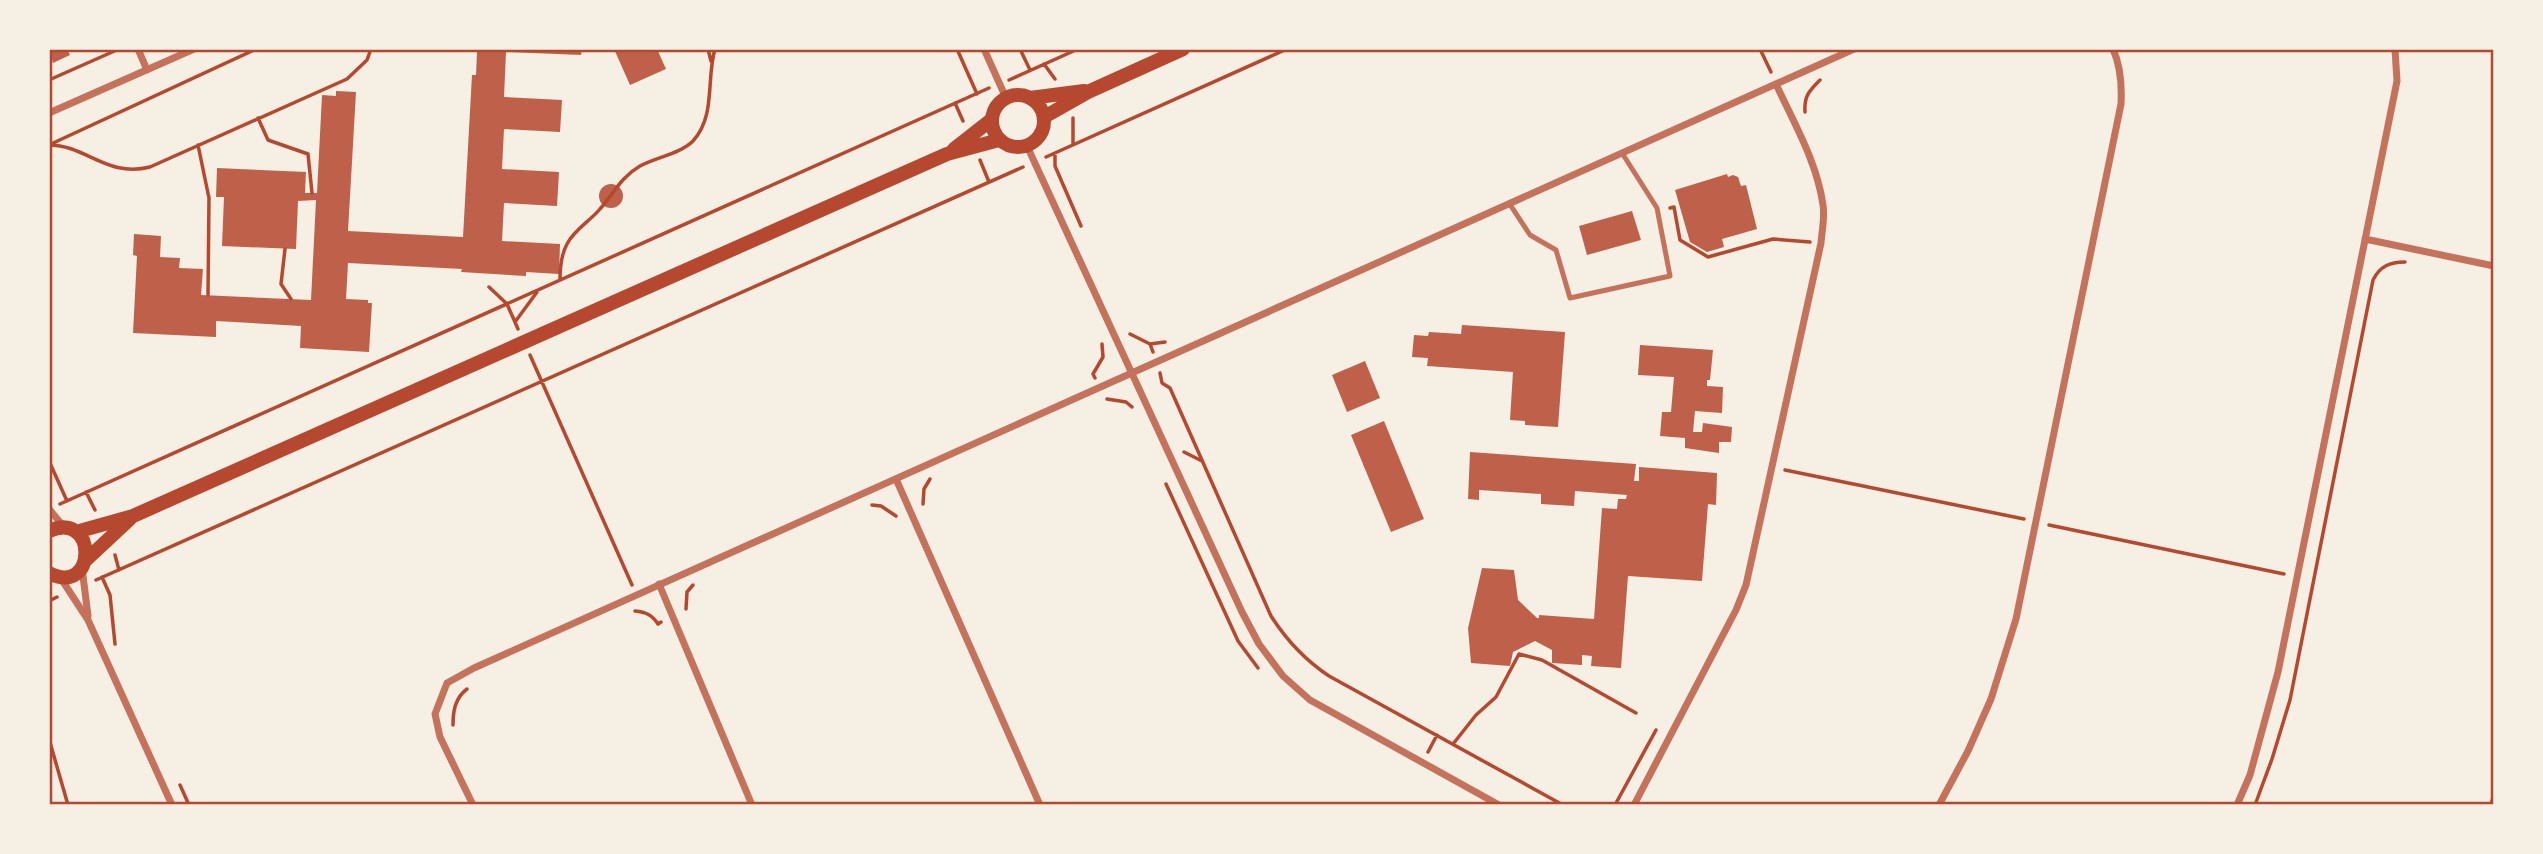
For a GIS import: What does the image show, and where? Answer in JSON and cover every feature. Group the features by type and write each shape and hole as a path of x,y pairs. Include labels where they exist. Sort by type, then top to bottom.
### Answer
{"main road":[{"path":"1044,117 1090,91 1183,49"},
{"path":"1030,97 1037,102 1044,117 1043,131 1039,138 1027,146 1012,147 999,140 991,120 995,107 1006,98 1090,91"},
{"path":"947,154 991,120"},
{"path":"49,531 70,530 133,516 947,154 999,140"},
{"path":"52,575 76,573 133,516"},
{"path":"70,530 85,543 84,564"}],"street":[{"path":"138,49 147,70"},
{"path":"49,113 194,49"},
{"path":"984,49 1006,98"},
{"path":"472,805 440,737 435,714 447,683 474,667 1854,49"},
{"path":"1939,805 1968,751 1991,699 2016,619 2121,104 2122,84 2118,61 2112,49"},
{"path":"2237,805 2250,775 2278,672 2397,81 2395,49"},
{"path":"1634,805 1737,610 1746,585 1821,243 1824,208 1819,184 1811,160 1776,84"},
{"path":"1027,146 1259,644 1283,676 1310,700 1499,805"},
{"path":"2365,239 2494,266"},
{"path":"896,480 1040,805"},
{"path":"49,509 70,530"},
{"path":"84,564 88,620"},
{"path":"52,575 88,620 172,805"},
{"path":"659,584 752,805"}],"lane":[{"path":"1509,203 1530,235 1556,250 1570,298 1670,276 1657,208 1622,153"}],"path":[{"path":"49,80 107,51 119,49"},
{"path":"50,144 256,49"},
{"path":"560,280 565,246 600,209 624,177 654,159 683,149 693,141 705,119 710,100 711,63 708,49"},
{"path":"711,63 715,49"},
{"path":"957,49 977,94"},
{"path":"1020,49 1030,70"},
{"path":"1060,86 1044,64 1078,49"},
{"path":"1073,115 1073,144 1287,49"},
{"path":"1760,49 1771,72"},
{"path":"50,144 127,171 150,167 347,79 367,60 368,50"},
{"path":"49,509 955,103"},
{"path":"258,118 268,141 308,154 312,193"},
{"path":"198,145 209,198 208,295"},
{"path":"1055,153 1055,166 1085,236"},
{"path":"116,649 110,595 103,577 989,182"},
{"path":"1657,208 1674,207 1680,240 1708,257 1773,239 1821,243"},
{"path":"285,249 281,284 290,299"},
{"path":"2255,805 2290,700 2373,280 2385,265 2404,262"},
{"path":"489,287 507,304"},
{"path":"515,322 538,290"},
{"path":"1128,332 1134,338 1150,344 1171,340"},
{"path":"1150,344 1163,383 1170,388 1279,629 1310,663 1563,805"},
{"path":"542,382 644,612"},
{"path":"49,461 67,501"},
{"path":"633,611 654,617 658,624"},
{"path":"1453,744 1476,715 1496,696 1519,654 1542,660 1636,713"},
{"path":"453,732 453,709 462,693 470,687"},
{"path":"1422,762 1437,735"},
{"path":"49,739 68,805"},
{"path":"178,781 189,805"},
{"path":"2491,805 2494,793"}],"building":[{"path":"49,49 67,49 70,55 53,63"},
{"path":"466,49 582,49 581,55 506,52 504,97 562,100 560,132 504,129 502,169 559,172 557,206 504,203 502,241 560,244 559,274 526,272 526,276 461,272 462,269 348,263 346,299 368,300 368,303 372,303 369,352 300,348 301,326 216,321 216,337 133,333 137,256 133,255 134,234 161,236 160,257 180,258 179,268 203,269 201,295 311,300 316,200 298,201 296,249 222,246 224,197 216,197 217,168 306,172 305,193 317,193 322,95 336,96 336,91 356,92 348,231 463,237 472,75 476,75 477,52"},
{"path":"614,49 657,49 666,69 630,85"},
{"path":"1727,174 1728,177 1738,177 1741,186 1746,185 1757,229 1722,239 1724,247 1707,252 1690,242 1675,190"},
{"path":"611,184 620,187 623,196 620,205 611,208 602,205 599,196 602,187"},
{"path":"1632,211 1641,240 1587,255 1579,226"},
{"path":"1462,325 1565,332 1558,427 1525,425 1525,421 1510,420 1513,372 1427,366 1428,358 1412,357 1414,335 1428,336 1429,332 1461,334"},
{"path":"1640,345 1713,350 1707,386 1723,387 1722,413 1695,411 1693,432 1702,432 1703,423 1732,427 1731,442 1719,442 1719,453 1685,448 1685,438 1660,436 1662,412 1671,412 1674,377 1638,375"},
{"path":"1365,361 1380,398 1347,412 1332,375"},
{"path":"1384,421 1424,519 1391,532 1351,435"},
{"path":"1470,452 1636,464 1634,481 1639,481 1639,467 1717,473 1716,505 1708,504 1702,581 1628,576 1621,668 1591,666 1592,656 1582,655 1582,665 1552,663 1552,650 1535,641 1513,652 1510,666 1471,663 1468,628 1482,568 1514,570 1518,600 1537,618 1539,615 1594,619 1602,508 1617,509 1618,499 1626,499 1627,495 1575,491 1574,506 1541,504 1541,494 1479,490 1479,500 1468,499"}]}
